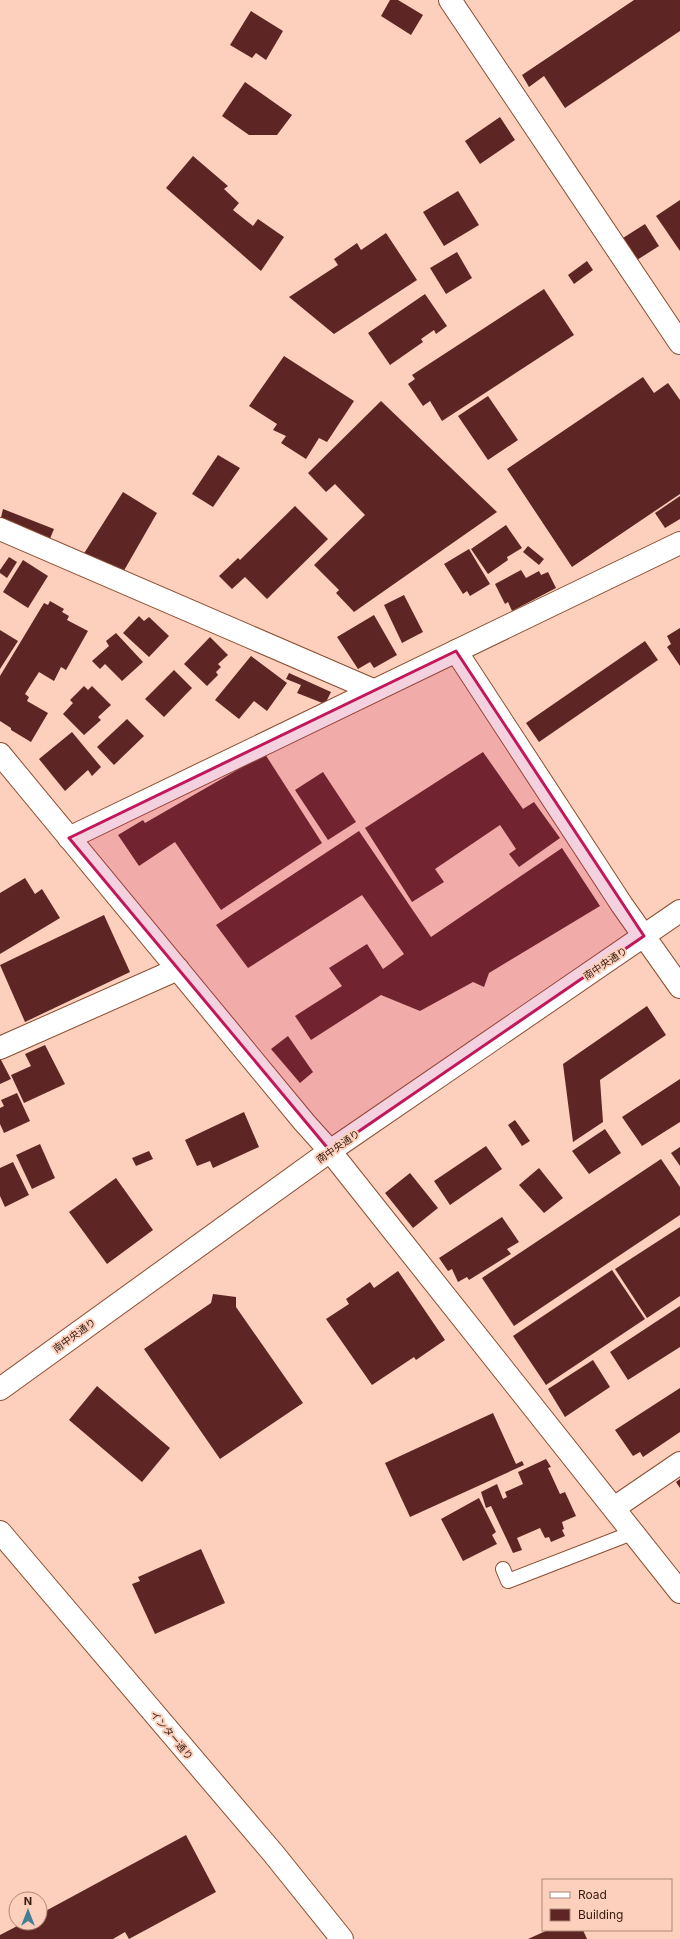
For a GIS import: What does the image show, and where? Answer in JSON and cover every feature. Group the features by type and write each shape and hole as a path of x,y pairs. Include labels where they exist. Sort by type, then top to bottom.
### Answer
{"street":[{"path":"450,0 680,343"},
{"path":"0,529 373,690"},
{"path":"69,838 680,543"},
{"path":"456,651 644,936 680,987"},
{"path":"0,754 330,1151 680,1592"},
{"name":"南中央通り","path":"0,1389 330,1151 680,910"},
{"path":"0,1048 178,969"},
{"path":"614,1508 680,1463"},
{"name":"インター通り","path":"0,1532 273,1853 342,1939"}],"lane":[{"path":"503,1569 508,1581 632,1533"}],"highlighted area":[{"path":"456,651 644,936 330,1151 69,838"}],"building":[{"path":"390,0 398,0 423,15 411,35 381,16"},
{"path":"634,0 680,0 680,31 565,108 544,76 529,87 522,75"},
{"path":"251,11 283,31 266,60 256,53 252,58 230,45"},
{"path":"245,82 292,115 277,135 249,135 222,116"},
{"path":"500,117 515,140 480,164 465,141"},
{"path":"193,156 228,186 224,189 239,203 233,210 253,226 258,219 284,237 261,271 166,188"},
{"path":"458,191 479,225 444,246 423,212"},
{"path":"680,200 680,251 656,216"},
{"path":"645,224 659,246 637,260 623,238"},
{"path":"386,233 417,280 334,334 289,297 338,265 334,259 357,243 361,250"},
{"path":"457,252 472,278 446,294 430,268"},
{"path":"587,261 593,270 574,284 568,275"},
{"path":"544,289 574,335 442,421 430,401 423,406 408,384 415,379 412,375"},
{"path":"425,294 447,326 436,334 434,330 421,339 423,342 390,365 368,333"},
{"path":"284,356 354,401 327,442 319,438 306,459 281,443 286,436 273,430 277,424 249,406"},
{"path":"643,377 654,393 668,383 680,400 680,494 572,567 507,469"},
{"path":"488,396 518,440 488,460 458,416"},
{"path":"381,401 497,512 354,612 336,593 339,590 314,565 365,515 335,484 326,492 308,473"},
{"path":"218,455 240,468 213,507 192,494"},
{"path":"123,492 157,513 122,574 95,558 93,561 83,555"},
{"path":"680,496 680,519 665,528 655,513"},
{"path":"295,506 328,539 267,599 245,577 232,589 219,576 238,558 240,560"},
{"path":"3,509 54,529 49,541 0,522"},
{"path":"506,525 522,548 507,557 508,560 488,574 471,549"},
{"path":"528,546 544,559 539,565 523,552"},
{"path":"469,549 490,584 470,596 467,591 463,594 444,564"},
{"path":"9,557 17,562 7,578 0,573 0,570"},
{"path":"23,560 48,576 28,608 3,592"},
{"path":"521,570 526,578 539,571 541,575 548,572 556,588 512,611 508,602 505,604 495,584"},
{"path":"404,595 423,632 402,643 384,605"},
{"path":"50,601 64,609 62,612 69,616 67,620 88,631 66,670 61,667 54,681 39,672 25,694 29,697 27,701 48,713 31,742 11,730 11,728 0,721 0,676 44,603 48,605"},
{"path":"374,615 397,655 374,668 370,662 358,669 337,637"},
{"path":"139,616 144,621 149,617 169,636 149,657 123,633"},
{"path":"680,628 680,666 667,647 671,644 667,636"},
{"path":"0,630 18,641 0,669"},
{"path":"116,633 143,662 122,681 105,664 100,669 92,661 109,646 106,641"},
{"path":"210,637 228,655 218,664 221,667 216,672 218,675 207,686 184,664"},
{"path":"645,641 658,660 539,742 526,723"},
{"path":"251,656 287,683 267,711 254,701 239,719 215,700"},
{"path":"174,670 192,688 164,717 145,699"},
{"path":"289,673 331,692 325,704 297,693 301,685 286,679"},
{"path":"84,686 88,690 92,686 111,705 98,717 101,720 84,735 63,714 73,703 70,700"},
{"path":"127,719 144,736 114,765 97,747"},
{"path":"72,732 101,767 92,776 88,770 65,791 39,759"},
{"path":"483,752 523,809 534,802 560,838 519,867 509,854 516,849 500,825 435,869 444,882 412,902 365,828"},
{"path":"265,754 322,843 221,910 175,842 139,866 118,835 143,820 145,823"},
{"path":"323,772 356,822 328,840 295,790"},
{"path":"359,831 431,937 562,848 600,906 489,973 484,987 473,982 420,1011 381,995 311,1040 295,1016 342,986 329,968 367,944 383,969 404,954 362,895 248,968 216,925"},
{"path":"25,878 35,894 42,889 60,918 0,954 0,893"},
{"path":"104,915 130,972 25,1022 0,965"},
{"path":"647,1006 666,1035 600,1080 603,1122 573,1142 563,1064"},
{"path":"288,1036 313,1072 300,1083 271,1049"},
{"path":"45,1045 65,1084 24,1103 11,1075 31,1066 25,1054"},
{"path":"0,1058 11,1079 0,1084"},
{"path":"680,1079 680,1122 642,1146 622,1117"},
{"path":"17,1093 30,1121 4,1133 0,1124 0,1108 4,1106 1,1100"},
{"path":"244,1112 259,1147 213,1168 210,1161 197,1166 185,1140"},
{"path":"515,1120 530,1141 522,1146 508,1125"},
{"path":"605,1129 621,1153 589,1174 572,1151"},
{"path":"40,1144 55,1178 32,1189 16,1155"},
{"path":"486,1146 502,1169 450,1205 434,1181"},
{"path":"680,1147 680,1166 671,1153"},
{"path":"149,1151 153,1159 136,1166 132,1158"},
{"path":"661,1159 680,1187 680,1215 514,1326 482,1278"},
{"path":"13,1162 29,1195 5,1207 0,1196 0,1168"},
{"path":"539,1168 563,1198 544,1213 519,1185"},
{"path":"410,1173 438,1208 413,1228 385,1193"},
{"path":"116,1178 153,1230 107,1264 69,1212"},
{"path":"502,1217 519,1242 507,1249 511,1254 469,1280 467,1277 458,1282 452,1269 448,1271 439,1258"},
{"path":"680,1227 680,1296 647,1318 615,1269"},
{"path":"612,1270 645,1319 546,1385 513,1336"},
{"path":"398,1271 445,1340 416,1360 414,1357 372,1385 326,1319 349,1304 346,1299 370,1282 374,1288"},
{"path":"213,1294 236,1297 236,1307 303,1403 220,1459 144,1349 211,1303"},
{"path":"680,1306 680,1347 628,1380 610,1352"},
{"path":"593,1360 610,1387 565,1417 548,1389"},
{"path":"97,1386 170,1448 142,1482 69,1420"},
{"path":"680,1388 680,1432 643,1457 640,1452 633,1456 615,1430"},
{"path":"493,1413 516,1464 522,1461 524,1465 410,1517 385,1463"},
{"path":"546,1459 551,1467 548,1468 560,1494 565,1492 576,1516 562,1522 564,1529 562,1530 565,1536 551,1542 549,1537 545,1538 540,1528 517,1538 522,1550 513,1553 491,1506 486,1508 481,1492 497,1484 503,1499 507,1497 505,1492 523,1484 518,1472"},
{"path":"680,1479 680,1488 676,1482"},
{"path":"479,1498 496,1532 492,1535 497,1544 463,1561 441,1519"},
{"path":"201,1549 225,1603 155,1634 132,1584 140,1581 138,1577"},
{"path":"186,1835 216,1892 129,1939 125,1932 113,1939 0,1939 0,1935 8,1931 48,1931 48,1910"},
{"path":"546,1931 583,1931 587,1939 528,1939"}]}
